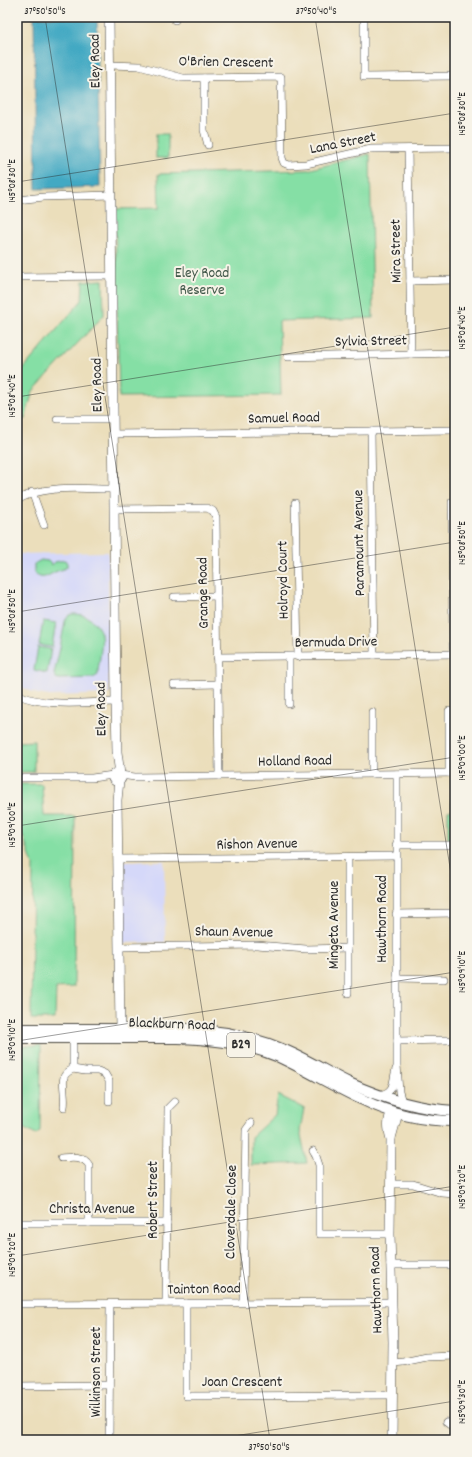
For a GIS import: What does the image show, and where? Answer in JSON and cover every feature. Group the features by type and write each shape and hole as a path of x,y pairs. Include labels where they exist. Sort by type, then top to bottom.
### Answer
{"main road":[{"name":"Eley Road","path":"109,17 120,1033"},
{"name":"Blackburn Road","path":"17,1029 120,1033 195,1038 241,1045 279,1057 362,1100 399,1107 455,1111"},
{"name":"Blackburn Road","path":"17,1038 73,1038 120,1033 202,1029 236,1035 253,1039 287,1051 360,1088 379,1095 399,1107 427,1119 455,1121"},
{"path":"332,1074 357,1089 399,1107"},
{"name":"Hawthorn Road","path":"392,1440 393,1363 390,1266 390,1184 391,1139 399,1107"}],"street":[{"path":"364,17 364,77 455,76"},
{"name":"O'Brien Crescent","path":"110,65 139,66 183,78 281,77 282,158 284,163"},
{"path":"204,78 204,130 208,145"},
{"name":"Lana Street","path":"284,163 289,165 306,164 371,149 455,148"},
{"name":"Mira Street","path":"408,149 411,354"},
{"path":"17,200 44,197 111,195"},
{"path":"17,277 111,276"},
{"path":"410,281 455,280"},
{"name":"Sylvia Street","path":"288,356 455,353"},
{"path":"56,419 113,419"},
{"name":"Samuel Road","path":"113,434 455,430"},
{"name":"Paramount Avenue","path":"371,431 374,655"},
{"path":"17,500 32,492 46,489 113,488"},
{"path":"32,492 44,525"},
{"path":"452,502 454,654"},
{"name":"Holroyd Court","path":"295,503 298,657"},
{"name":"Grange Road","path":"114,509 207,508 213,511 216,518 219,776"},
{"path":"174,597 217,596"},
{"name":"Bermuda Drive","path":"217,657 454,654"},
{"path":"289,657 289,704"},
{"path":"174,685 217,684"},
{"path":"17,694 36,701 52,703 116,702"},
{"path":"449,711 452,773"},
{"path":"372,712 372,774"},
{"name":"Holland Road","path":"17,778 452,773"},
{"name":"Hawthorn Road","path":"397,774 396,914 397,1064 399,1107"},
{"path":"396,845 455,845"},
{"name":"Rishon Avenue","path":"118,859 396,856"},
{"name":"Mingeta Avenue","path":"348,857 348,993"},
{"path":"396,914 455,913"},
{"name":"Shaun Avenue","path":"119,947 258,945 306,949 348,948"},
{"path":"397,978 444,978"},
{"path":"64,1107 65,1092 63,1083 65,1075 73,1068 73,1038"},
{"path":"397,1041 448,1040"},
{"name":"Hawthorn Road","path":"379,1095 387,1093 392,1088 397,1064"},
{"path":"73,1068 85,1071 98,1071 105,1074 109,1081 109,1101"},
{"name":"Robert Street","path":"166,1303 168,1108 175,1101"},
{"name":"Cloverdale Close","path":"243,1302 246,1130 250,1123"},
{"path":"313,1151 319,1166 318,1234 390,1234"},
{"path":"61,1158 78,1157 86,1161 89,1165 89,1223"},
{"path":"390,1184 413,1184 442,1193 455,1194"},
{"name":"Christa Avenue","path":"17,1223 167,1222"},
{"path":"390,1266 455,1265"},
{"name":"Tainton Road","path":"17,1304 391,1302"},
{"name":"Joan Crescent","path":"186,1303 186,1396 392,1395"},
{"name":"Wilkinson Street","path":"110,1304 110,1440"},
{"path":"393,1363 427,1357 455,1356"},
{"path":"17,1386 109,1385"},
{"path":"446,1422 455,1426"}],"shaded area":[{"path":"108,552 109,694 50,696 38,694 21,687 17,684 17,554"},
{"path":"164,861 165,942 121,943 120,862"}],"green space":[{"path":"156,134 168,134 168,158 156,158"},
{"name":"Eley Road Reserve","path":"370,154 373,318 279,321 281,395 119,397 115,209 159,208 158,174 307,170"},
{"path":"103,280 104,315 33,391 25,419 17,420 17,376 82,300 83,281"},
{"path":"41,560 48,561 52,565 55,562 65,560 67,567 47,576 40,577 34,573 34,564"},
{"path":"69,615 82,615 90,619 97,626 101,634 98,675 93,678 59,679 56,678 54,674 65,621"},
{"path":"43,621 56,623 52,647 39,645"},
{"path":"38,647 51,649 47,673 34,670"},
{"path":"34,741 34,772 17,772 17,742"},
{"path":"452,779 455,779 455,839 448,839 448,811 452,810"},
{"path":"17,784 42,784 44,816 75,816 74,987 56,988 55,1019 31,1019 33,865 20,827 17,823"},
{"path":"41,1045 40,1131 36,1135 21,1127 17,1121 17,1056 21,1046"},
{"path":"278,1095 304,1108 300,1131 307,1163 251,1165 251,1137 275,1115"}],"water":[{"path":"34,17 97,17 100,187 36,189"}]}
